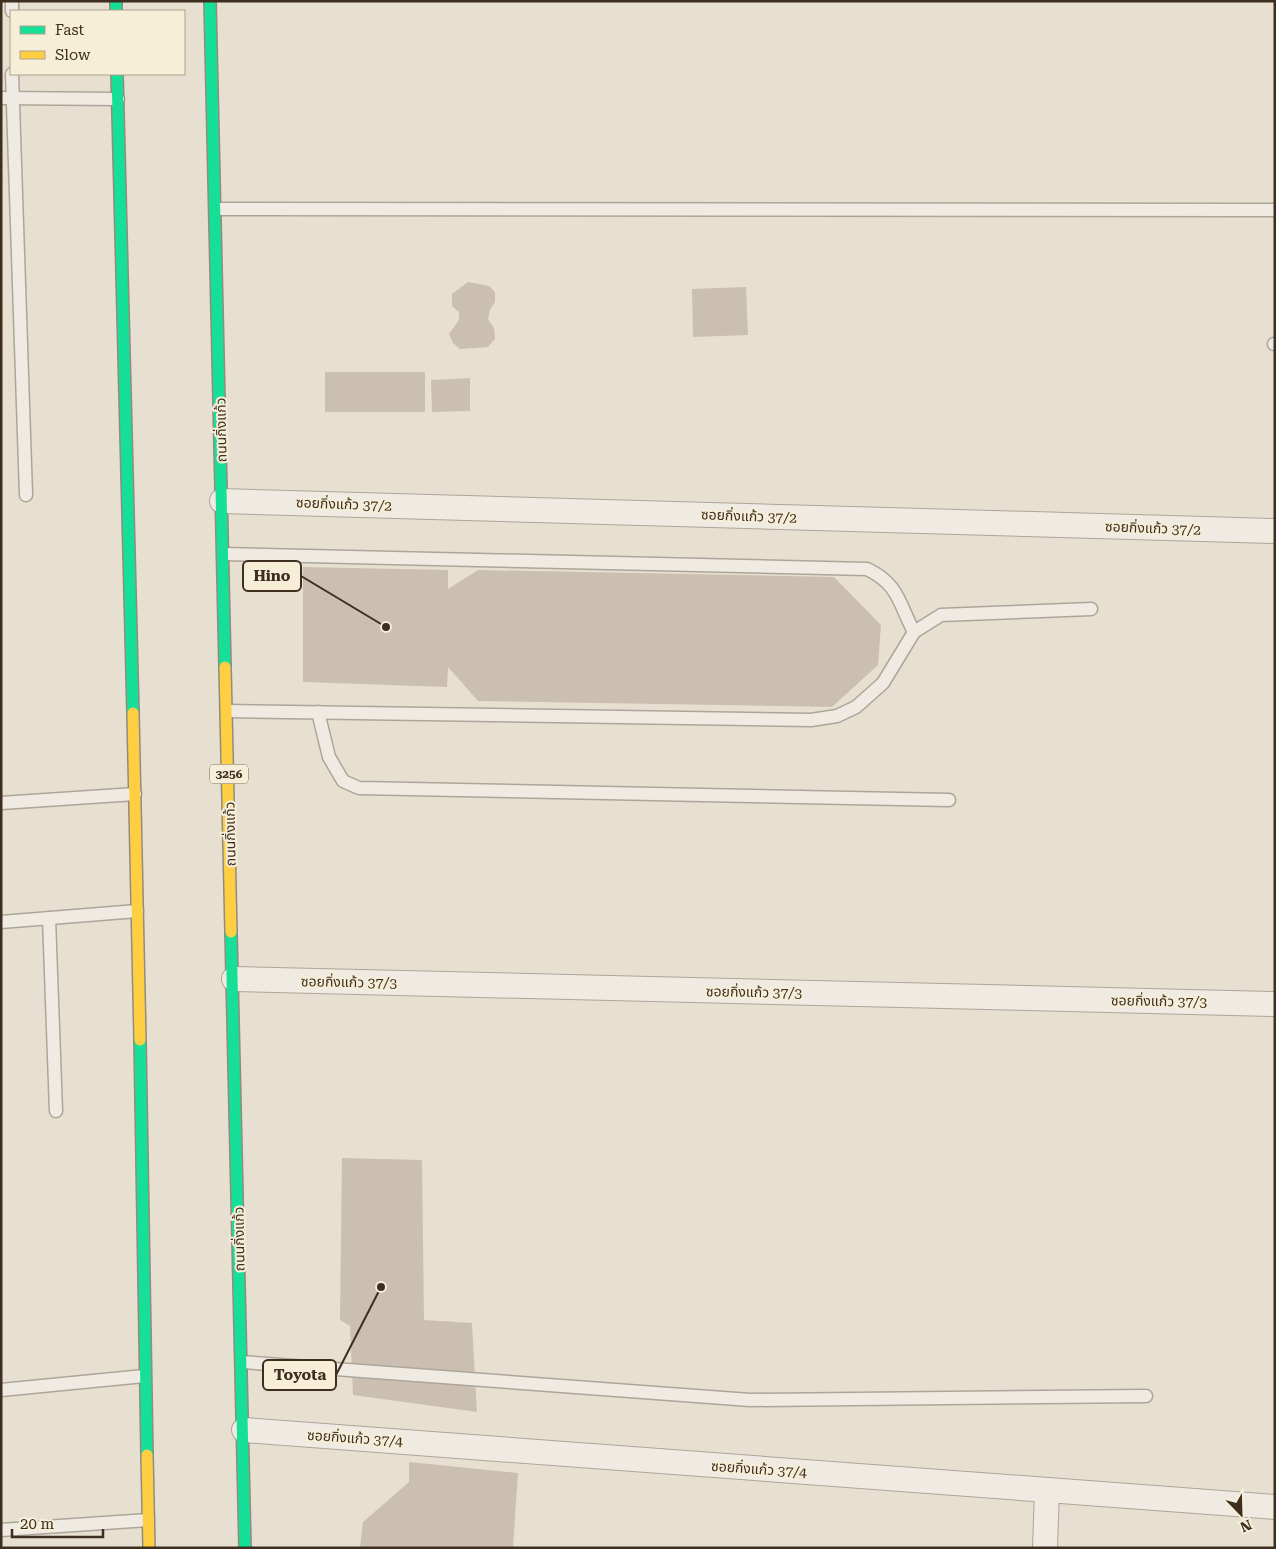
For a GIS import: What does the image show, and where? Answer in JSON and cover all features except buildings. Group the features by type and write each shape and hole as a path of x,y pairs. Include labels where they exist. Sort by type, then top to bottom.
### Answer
{"main road":[{"name":"ถนนกิ่งแก้ว","path":"210,1 234,979 245,1548"},
{"path":"117,75 135,794 148,1548"}],"street":[{"name":"ซอยกิ่งแก้ว 37/2","path":"222,501 1275,531"},
{"name":"ซอยกิ่งแก้ว 37/3","path":"234,979 1275,1004"},
{"name":"ซอยกิ่งแก้ว 37/4","path":"244,1430 1275,1507"},
{"path":"1045,1548 1048,1490"}],"lane":[{"path":"12,75 7,98 26,495"},
{"path":"7,98 118,98"},
{"path":"216,209 1275,210"},
{"path":"224,554 867,569 884,577 895,591 903,612 914,632"},
{"path":"227,711 811,720 837,716 856,707 883,683 914,632 940,615 968,612 1091,609"},
{"path":"318,712 329,757 343,780 360,788 948,800"},
{"path":"1,803 135,794"},
{"path":"1,922 137,911"},
{"path":"49,918 56,1111"},
{"path":"242,1362 750,1400 1146,1396"},
{"path":"1,1390 144,1376"},
{"path":"1,1530 148,1520"}],"traffic: fast":[{"path":"116,1 116,10"},
{"path":"210,1 225,667"},
{"path":"117,75 133,713"},
{"path":"231,932 245,1548"},
{"path":"140,1040 147,1455"}],"traffic: slow":[{"path":"225,667 231,932"},
{"path":"133,713 140,1040"},
{"path":"147,1455 149,1548"}],"place":[{"name":"Hino","path":"386,627"},
{"name":"Toyota","path":"381,1287"}]}
